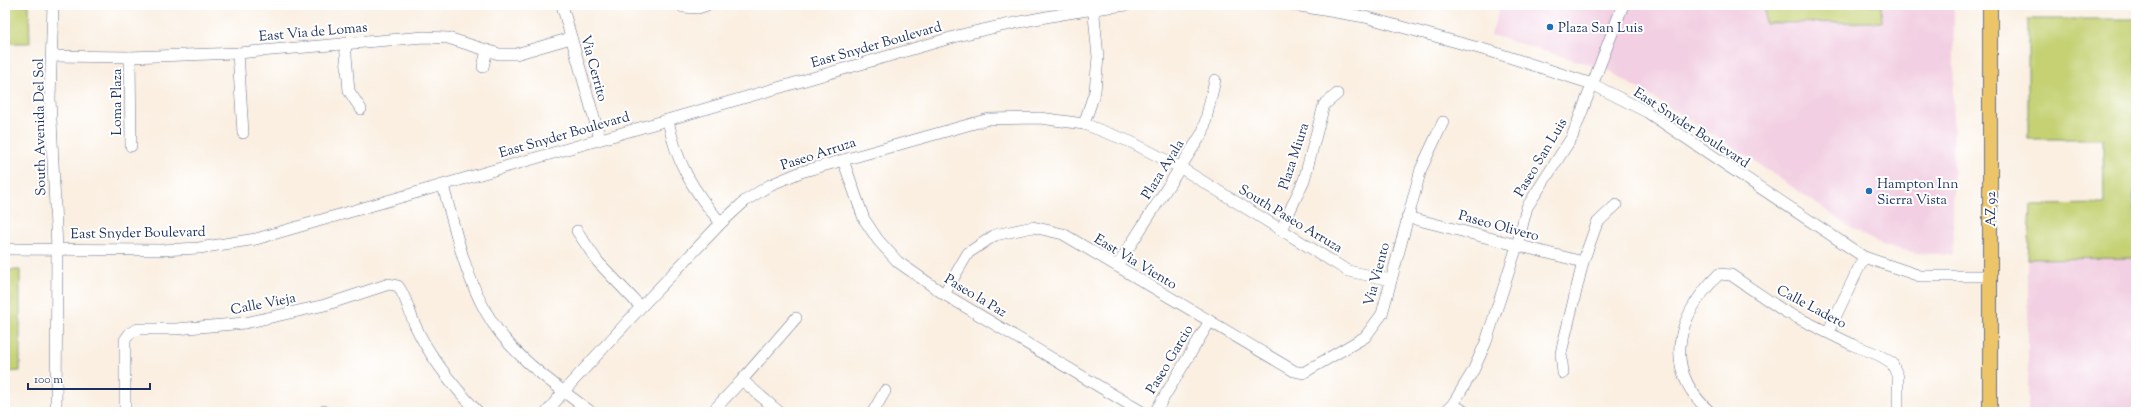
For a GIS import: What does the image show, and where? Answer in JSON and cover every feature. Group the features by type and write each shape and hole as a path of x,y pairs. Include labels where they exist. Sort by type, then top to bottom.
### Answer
{"main road":[{"name":"AZ 92","path":"1990,5 1990,412"}],"street":[{"name":"South Avenida Del Sol","path":"53,5 50,98 57,249"},
{"name":"Via Cerrito","path":"562,5 600,139"},
{"path":"681,5 683,7 698,8 707,5"},
{"name":"East Snyder Boulevard","path":"5,249 161,250 199,248 256,239 960,35 1024,20 1093,7 1126,5"},
{"name":"East Snyder Boulevard","path":"1294,5 1349,9 1493,52 1592,84 1647,112 1864,257 1920,276 1990,276"},
{"name":"Paseo San Luis","path":"1449,408 1473,371 1486,342 1517,246 1527,207 1572,137 1623,5"},
{"path":"1084,124 1095,91 1098,56 1093,7"},
{"name":"East Via de Lomas","path":"52,56 130,57 238,53 424,37 448,38 499,54 516,54 572,38"},
{"path":"345,43 349,91 361,109"},
{"path":"483,67 487,50"},
{"path":"238,53 242,133"},
{"name":"Loma Plaza","path":"130,57 131,146"},
{"name":"Plaza Ayala","path":"1116,266 1181,168 1202,132 1215,80"},
{"name":"Plaza Miura","path":"1281,230 1304,180 1324,105 1336,94"},
{"name":"Paseo Arruza","path":"547,412 564,391 721,223 745,201 770,185 801,172 989,119 1040,118 1084,124 1131,142 1181,168"},
{"path":"668,120 671,136 685,174 700,199 721,223"},
{"name":"Via Viento","path":"1325,361 1365,337 1382,314 1421,169 1443,122"},
{"name":"Paseo la Paz","path":"842,160 864,219 878,240 898,262 944,294 1142,412"},
{"name":"South Paseo Arruza","path":"1181,168 1348,271 1391,280"},
{"path":"443,186 468,272 486,312 504,337 530,363 591,412"},
{"path":"1563,373 1560,353 1583,262 1597,223 1616,205"},
{"name":"Paseo Olivero","path":"1407,217 1583,262"},
{"name":"East Via Viento","path":"944,294 968,253 995,235 1033,227 1063,234 1294,371 1303,373 1325,361"},
{"path":"577,231 598,262 641,308"},
{"path":"56,412 57,249"},
{"path":"1828,332 1864,257"},
{"name":"Calle Ladero","path":"1710,412 1695,397 1684,378 1680,356 1682,331 1689,312 1719,274 1731,275 1784,311 1853,345 1879,355 1892,363 1898,377 1898,412"},
{"name":"Calle Vieja","path":"125,412 125,340 130,333 138,329 176,329 245,324 325,305 389,284 398,286 403,293 414,324 430,354 447,377 478,412"},
{"path":"712,412 796,318"},
{"name":"Paseo Garcio","path":"1155,412 1210,321"},
{"path":"742,380 779,412"},
{"path":"873,412 885,391"},
{"path":"1449,408 1465,412"}],"shaded area":[{"path":"1500,5 1954,5 1953,255 1917,253 1882,245 1854,230 1749,157 1608,70 1491,35"},
{"path":"2136,258 2136,412 2028,412 2028,259"}],"green space":[{"path":"5,5 29,5 30,43 5,43"},
{"path":"1765,5 1881,5 1882,22 1765,23"},
{"path":"2028,19 2136,19 2136,258 2028,259 2031,205 2104,204 2103,139 2028,139"},
{"path":"5,270 20,270 20,371 5,372"}],"waterway":[{"path":"2136,178 2133,197 2136,212"}],"place":[{"name":"Plaza San Luis","path":"1550,27"},
{"name":"Hampton Inn Sierra Vista","path":"1869,191"}]}
